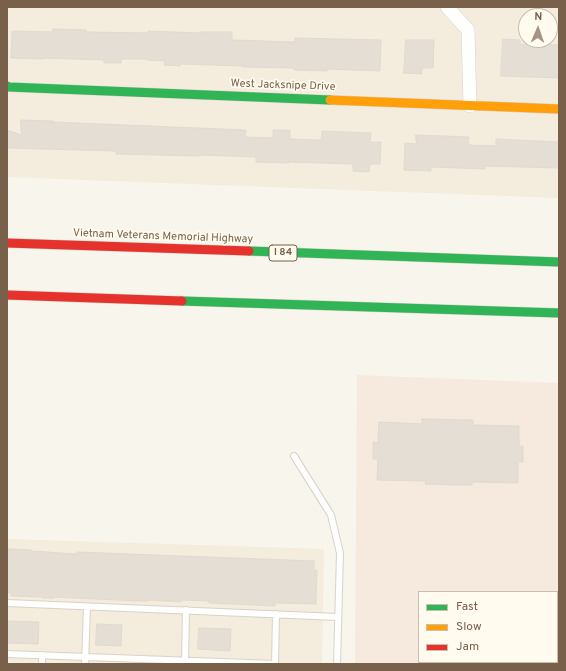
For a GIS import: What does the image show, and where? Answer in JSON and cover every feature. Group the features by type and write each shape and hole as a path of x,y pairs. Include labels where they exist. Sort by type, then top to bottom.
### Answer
{"main road":[{"name":"West Jacksnipe Drive","path":"7,86 559,109"},
{"name":"Vietnam Veterans Memorial Highway","path":"7,243 559,262"},
{"path":"7,294 559,313"}],"street":[{"path":"447,7 468,30 470,106"}],"lane":[{"path":"294,456 331,515 340,553 337,664"},
{"path":"7,603 338,617"},
{"path":"85,664 87,606"},
{"path":"185,660 186,610"},
{"path":"7,654 275,664 276,614"},
{"path":"42,656 42,664"}],"shaded area":[{"path":"7,7 559,7 559,198 7,177"},
{"path":"357,375 559,383 559,664 355,664"},
{"path":"7,539 324,549 322,664 7,664"}],"building":[{"path":"53,29 86,30 86,32 232,32 232,40 295,42 295,38 381,40 380,71 327,69 327,71 294,70 294,68 180,64 180,66 164,65 165,61 147,59 122,59 121,63 104,63 104,60 11,58 12,31 53,32"},
{"path":"503,39 518,40 518,48 558,48 559,45 559,78 501,76"},
{"path":"406,40 434,40 433,68 422,68 422,74 404,73"},
{"path":"21,120 246,130 245,137 273,138 273,130 290,130 290,139 321,140 322,131 371,133 370,142 381,142 380,164 370,164 369,172 353,171 353,164 256,162 256,157 116,154 116,151 7,148 7,130 21,135"},
{"path":"416,135 469,137 468,145 496,146 496,139 559,142 559,168 485,166 485,169 431,167 431,171 404,170 405,143 416,144"},
{"path":"422,419 473,420 473,425 519,426 519,446 523,446 523,462 518,462 518,483 472,482 472,485 460,485 425,484 426,481 377,480 378,459 373,459 373,442 378,443 379,422 422,424"},
{"path":"8,549 77,554 77,552 314,561 314,570 317,570 316,604 275,603 275,606 209,603 209,601 137,601 11,596 11,593 7,593"},
{"path":"7,621 39,622 38,644 7,643"},
{"path":"97,624 122,625 121,646 96,645"},
{"path":"199,628 231,629 230,651 198,649"}],"traffic: fast":[{"path":"7,86 330,100"},
{"path":"249,251 559,262"},
{"path":"182,301 559,313"}],"traffic: slow":[{"path":"330,100 559,109"}],"traffic: jam":[{"path":"7,243 249,251"},
{"path":"7,295 182,301"}]}
